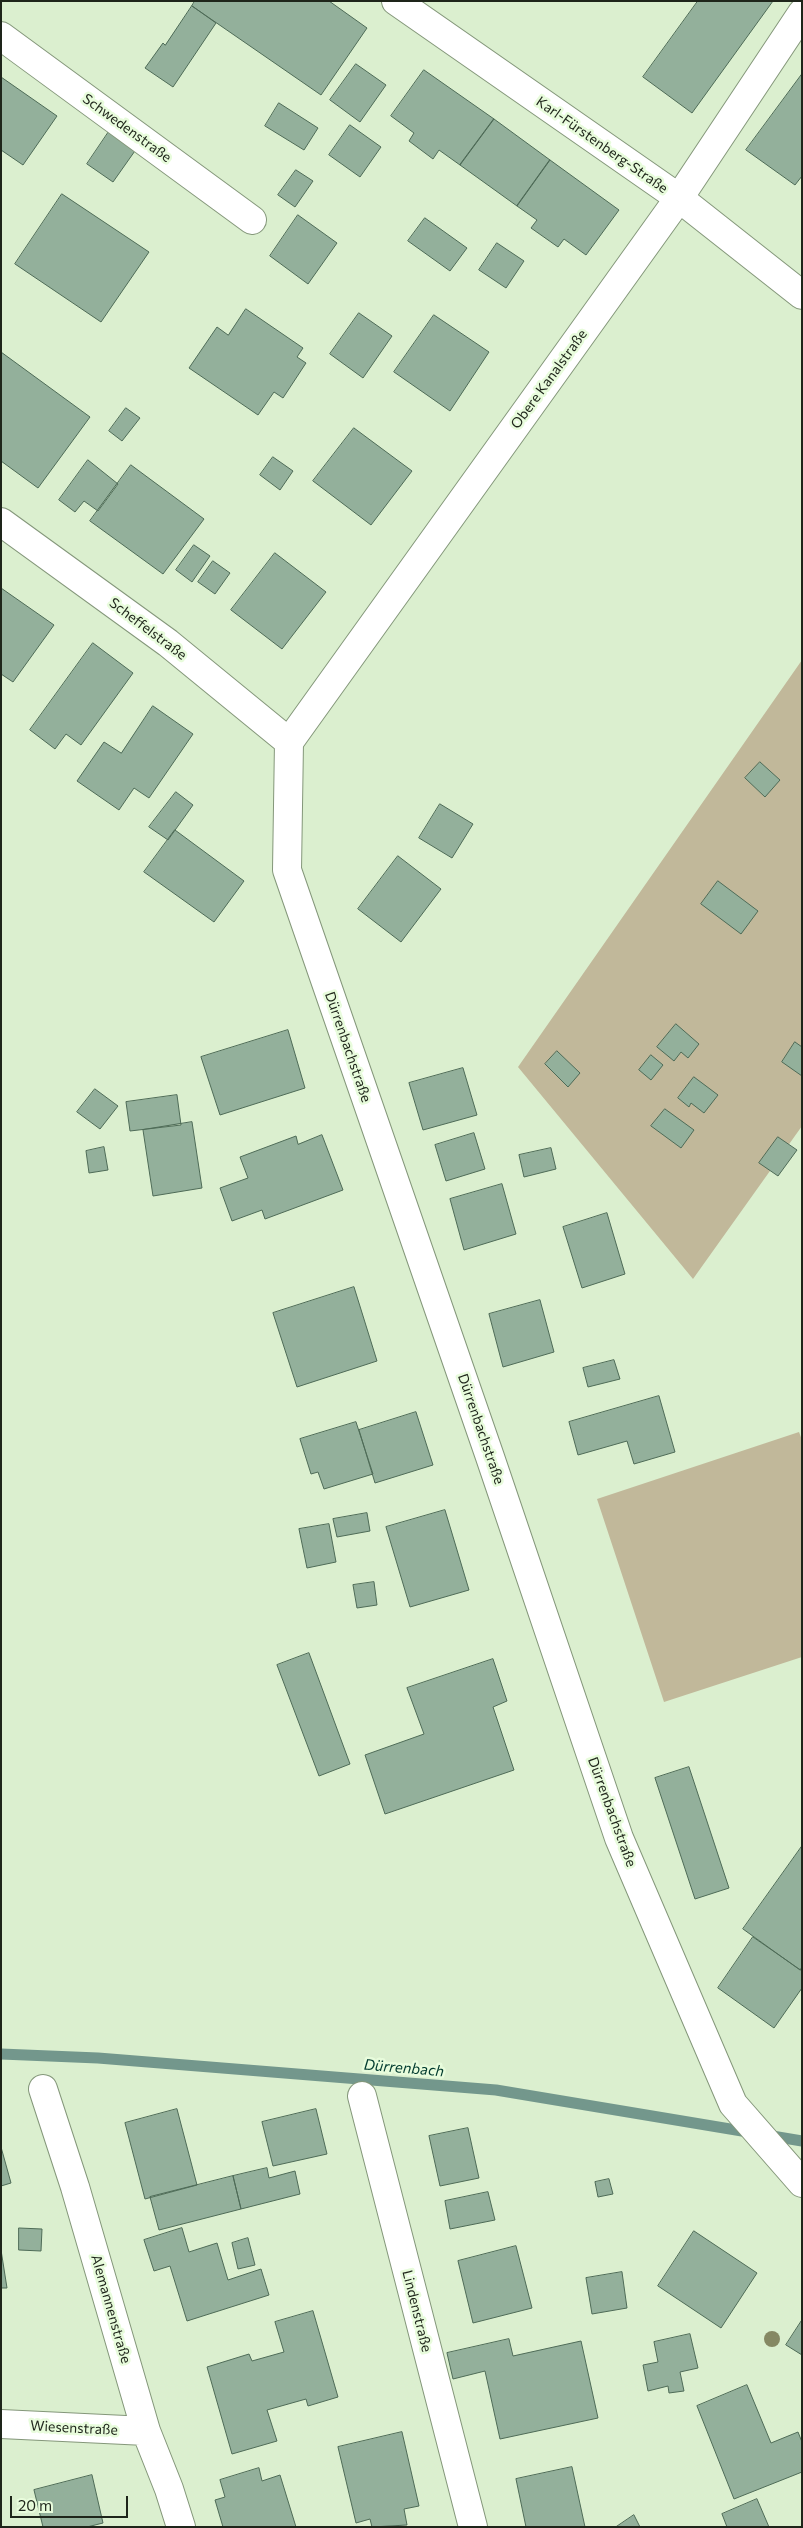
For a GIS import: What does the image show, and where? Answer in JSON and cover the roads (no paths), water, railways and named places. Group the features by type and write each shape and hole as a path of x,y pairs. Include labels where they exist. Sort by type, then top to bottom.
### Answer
{"street":[{"name":"Karl-Fürstenberg-Straße","path":"396,1 679,198 802,295"},
{"name":"Obere Kanalstraße","path":"289,742 679,198 802,13"},
{"name":"Schwedenstraße","path":"1,36 252,220"},
{"name":"Scheffelstraße","path":"1,522 168,643 289,742"},
{"name":"Dürrenbachstraße","path":"289,742 287,870 490,1457 619,1838 733,2104 802,2183"},
{"name":"Alemannenstraße","path":"43,2089 75,2188 146,2431 169,2489 181,2527"},
{"name":"Lindenstraße","path":"362,2096 473,2527"},
{"name":"Wiesenstraße","path":"1,2424 146,2431"}],"waterway":[{"name":"Dürrenbach","path":"1,2054 98,2058 496,2090 802,2141"}]}
